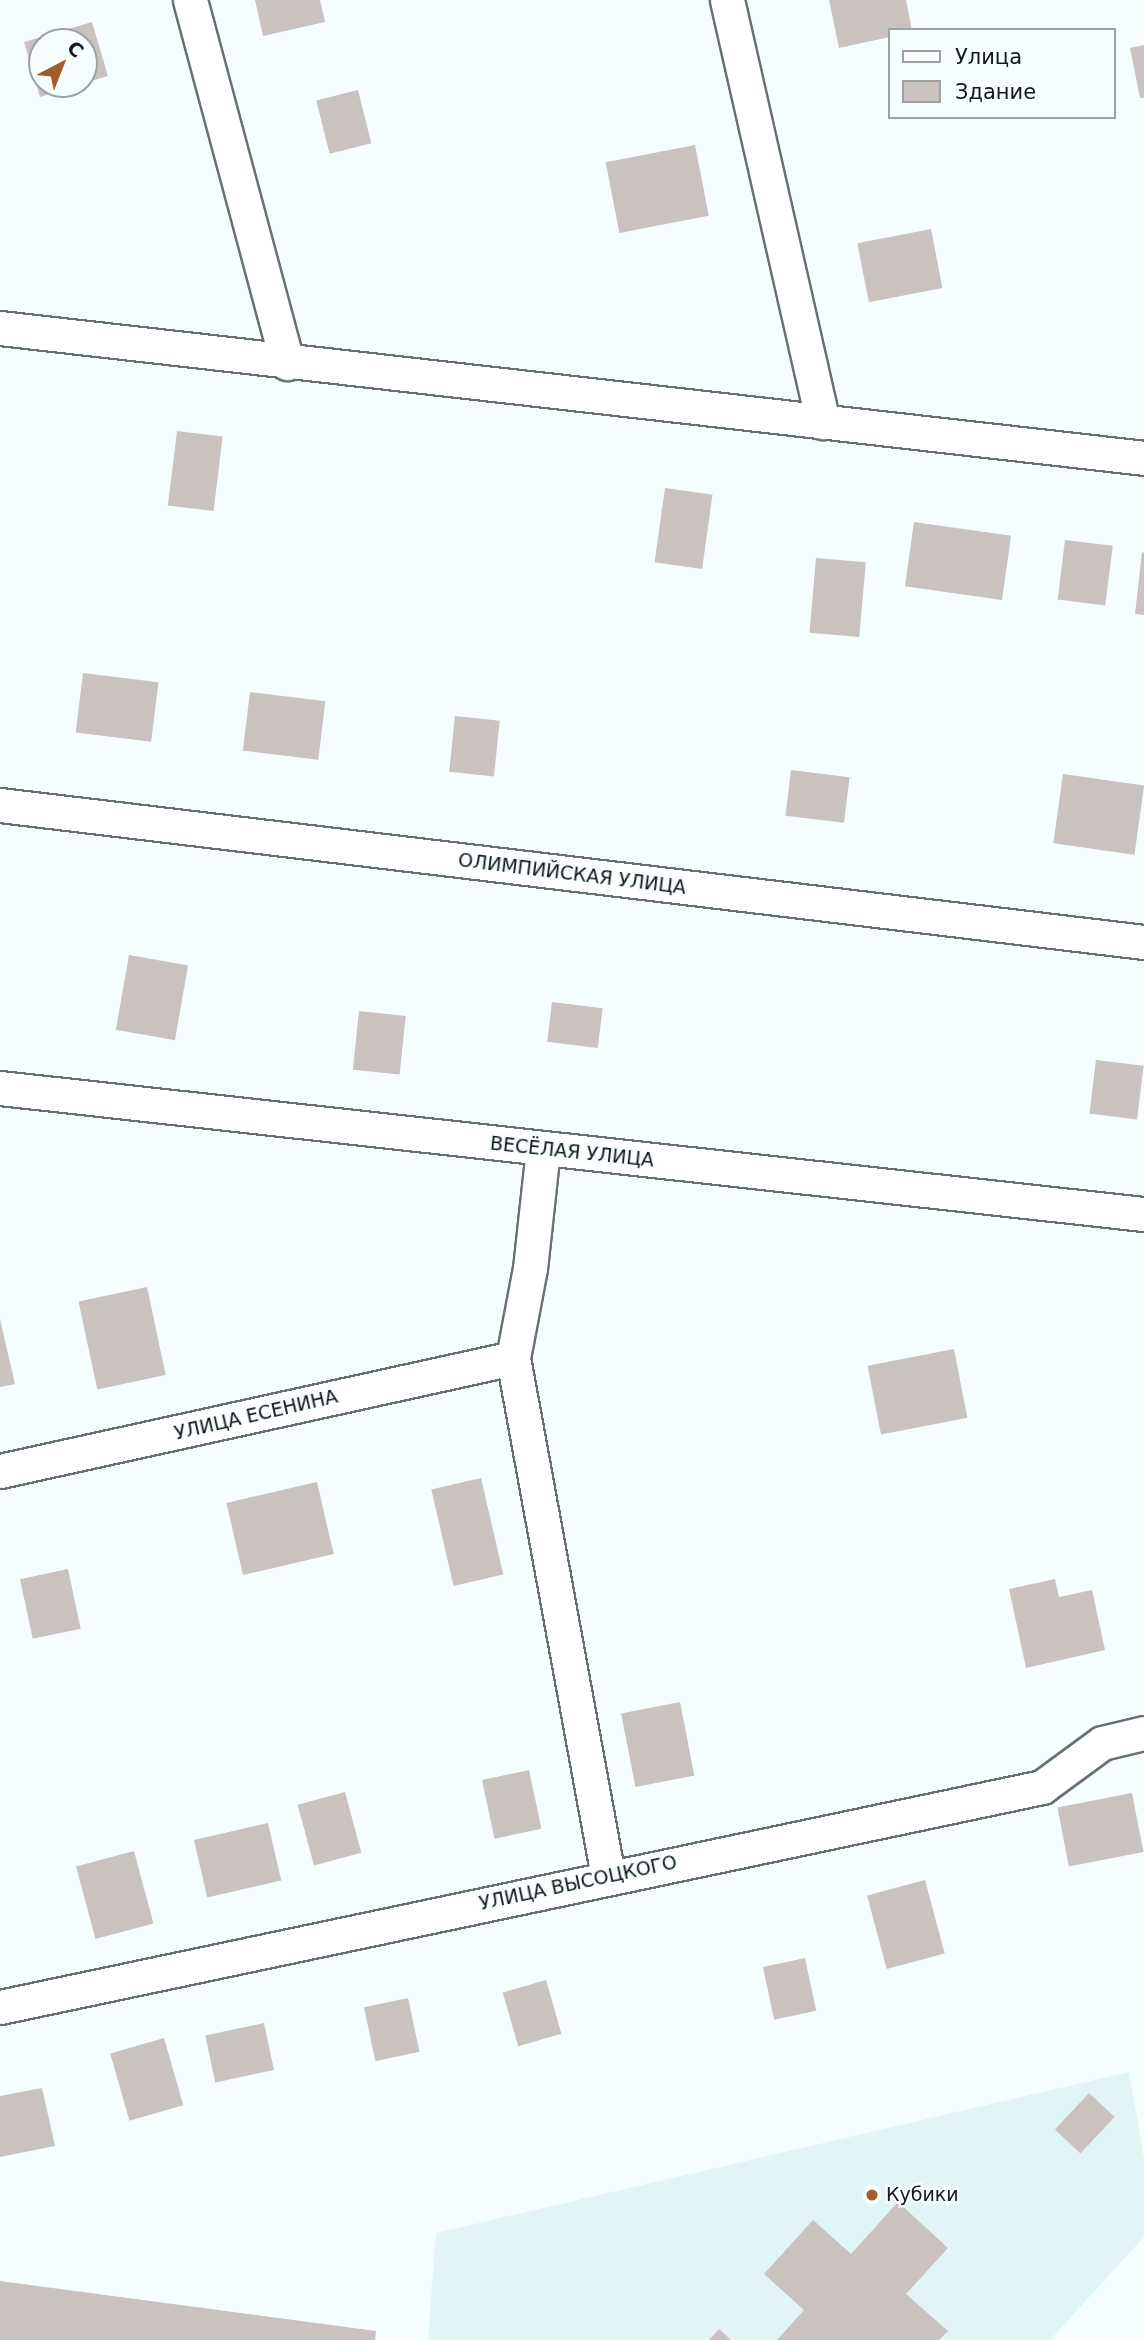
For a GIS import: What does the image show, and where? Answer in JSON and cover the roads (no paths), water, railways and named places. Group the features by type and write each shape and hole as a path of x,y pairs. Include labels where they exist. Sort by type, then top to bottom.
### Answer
{"street":[{"path":"190,0 287,363"},
{"path":"727,0 823,422"},
{"path":"0,328 287,363 1144,458"},
{"name":"ОЛИМПИЙСКАЯ УЛИЦА","path":"0,805 1144,942"},
{"name":"ВЕСЁЛАЯ УЛИЦА","path":"0,1088 1144,1214"},
{"path":"543,1149 530,1268 513,1358 608,1876"},
{"name":"УЛИЦА ЕСЕНИНА","path":"0,1471 513,1358"},
{"name":"УЛИЦА ВЫСОЦКОГО","path":"0,2007 608,1876 1042,1787 1102,1743 1144,1733"}],"place":[{"name":"Кубики","path":"872,2195"}]}
